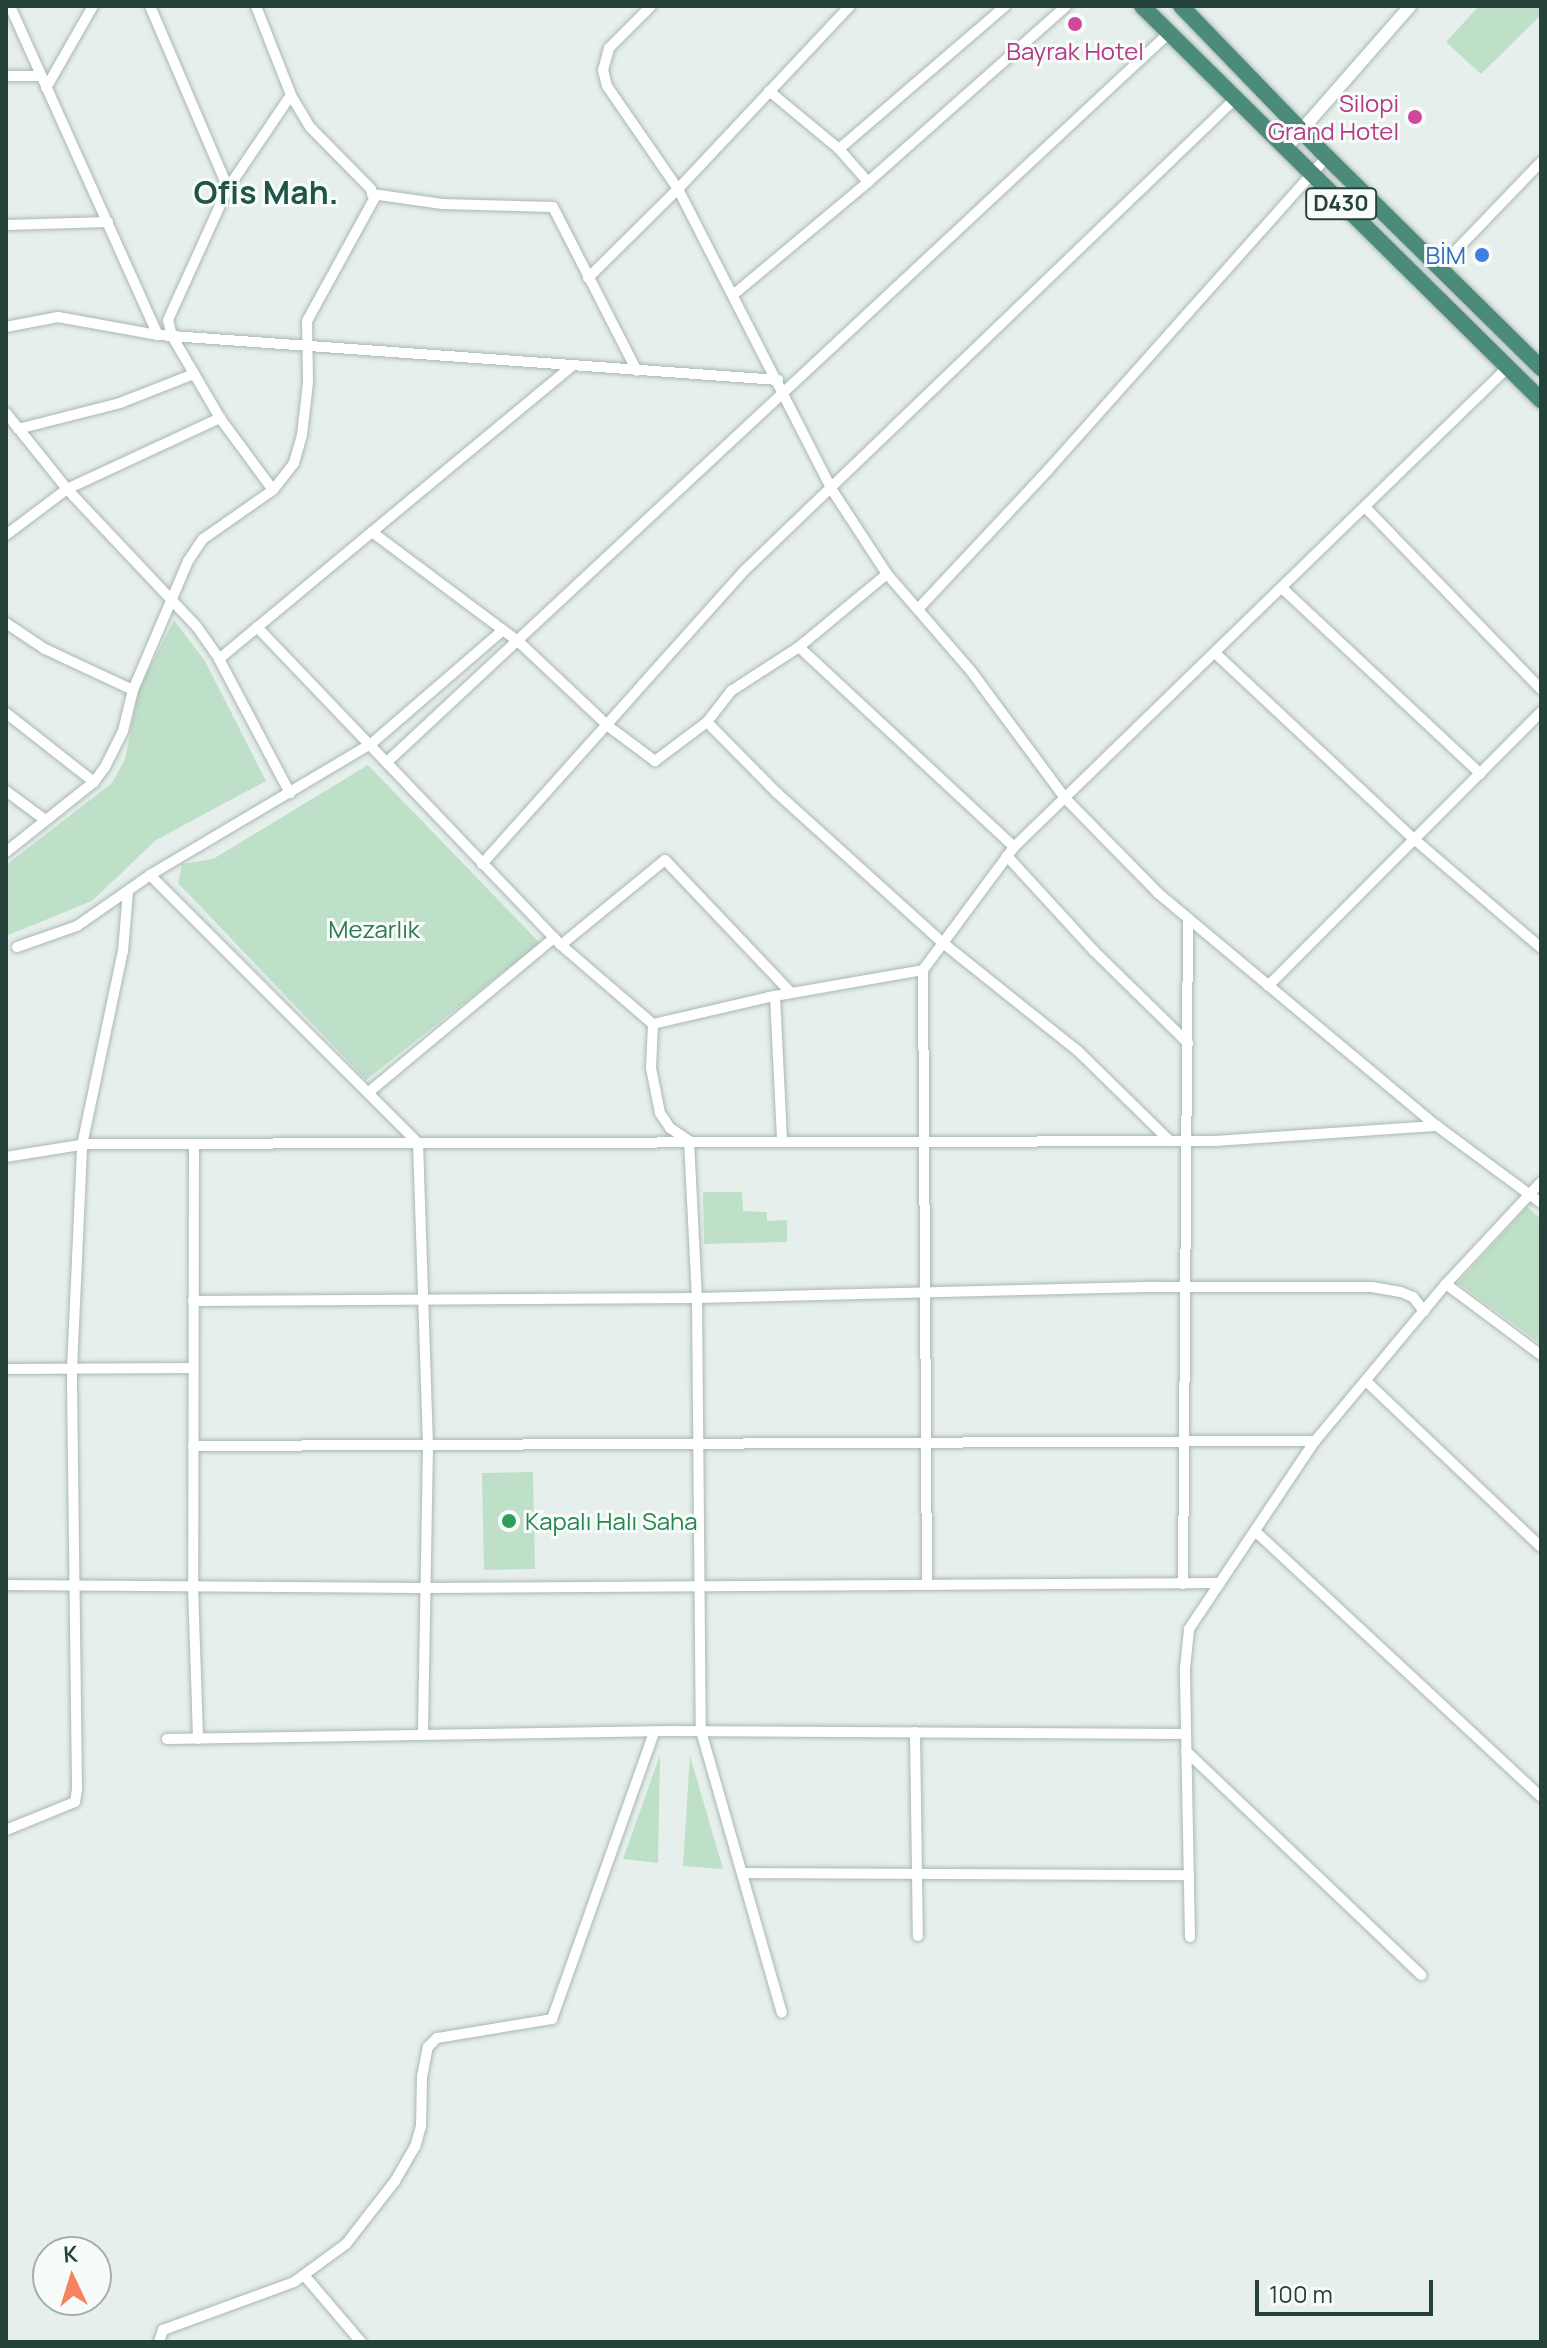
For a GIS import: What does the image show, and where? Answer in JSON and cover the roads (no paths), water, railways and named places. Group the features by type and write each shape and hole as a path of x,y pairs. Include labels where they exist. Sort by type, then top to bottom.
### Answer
{"highway":[{"name":"D430","path":"1142,6 1541,400"},
{"name":"D430","path":"1181,6 1327,157 1541,368"}],"street":[{"path":"10,6 158,335"},
{"path":"46,88 93,6"},
{"path":"150,6 228,188"},
{"path":"6,852 94,782 123,731 133,690 188,561 203,539 273,490 294,463 302,435 309,346 307,321 374,199 310,127 291,95 256,6"},
{"path":"651,6 609,48 603,70 607,86 678,189 832,490 887,574 971,671 1065,798 1188,921 1437,1126 1541,1203"},
{"path":"588,278 678,189 850,6"},
{"path":"839,149 1005,6"},
{"path":"733,295 868,182 1066,6"},
{"path":"1285,149 1410,6"},
{"path":"387,762 1169,33"},
{"path":"6,76 41,76"},
{"path":"769,91 839,149 868,182"},
{"path":"273,490 220,418 172,336 168,320 228,188 291,95"},
{"path":"482,864 745,570 832,490 1235,99"},
{"path":"919,608 1048,470 1327,157"},
{"path":"1439,268 1541,162"},
{"path":"372,194 442,204 553,207 637,371"},
{"path":"6,225 108,222"},
{"path":"6,327 58,317 158,335 778,380"},
{"path":"219,659 572,366"},
{"path":"927,1584 923,970 1011,851 1507,368"},
{"path":"18,429 120,403 194,374"},
{"path":"6,413 67,489 172,598 219,659 290,793"},
{"path":"6,535 67,489 220,418"},
{"path":"1365,507 1541,689"},
{"path":"372,532 519,642 608,726 655,761 707,722 731,691 799,647 887,574"},
{"path":"1282,588 1481,774"},
{"path":"6,623 45,649 133,690"},
{"path":"257,627 557,941 653,1024"},
{"path":"17,947 77,926 150,875 371,744 503,630"},
{"path":"799,647 1011,851 1094,951 1188,1043"},
{"path":"1215,653 1414,839 1541,948"},
{"path":"1268,986 1541,712"},
{"path":"6,713 94,782"},
{"path":"707,722 777,793 943,943 1050,1026 1170,1141"},
{"path":"6,791 44,819"},
{"path":"369,1092 557,941 665,860 791,993"},
{"path":"150,875 418,1143 428,1445 423,1735"},
{"path":"6,1830 75,1802 72,1369 82,1145 123,951 128,891"},
{"path":"1183,1584 1188,921"},
{"path":"653,1024 775,996 923,970"},
{"path":"775,996 782,1141"},
{"path":"653,1024 651,1068 660,1113 670,1128 689,1141"},
{"path":"6,1157 82,1145 1186,1141 1437,1126"},
{"path":"689,1141 697,1298 701,1731 782,2013"},
{"path":"194,1144 193,1586 198,1739"},
{"path":"1190,1937 1186,1751 1189,1629 1315,1441 1446,1284 1541,1182"},
{"path":"1446,1284 1541,1355"},
{"path":"193,1301 697,1298 1187,1287 1372,1287 1413,1297 1424,1311"},
{"path":"6,1369 193,1368"},
{"path":"1366,1381 1541,1547"},
{"path":"193,1446 1315,1441"},
{"path":"1255,1531 1541,1797"},
{"path":"6,1585 424,1588 1219,1583"},
{"path":"167,1739 701,1731 1186,1734"},
{"path":"159,2342 163,2330 240,2303 304,2275 346,2244 395,2181 415,2147 421,2126 422,2077 428,2047 437,2038 552,2019 654,1732"},
{"path":"915,1732 918,1936"},
{"path":"1186,1751 1421,1975"},
{"path":"742,1873 1189,1875"},
{"path":"304,2275 361,2342"}],"place":[{"name":"Bayrak Hotel","path":"1075,24"},
{"name":"Silopi Grand Hotel","path":"1415,117"},
{"name":"BİM","path":"1482,255"},
{"name":"Kapalı Halı Saha","path":"509,1521"}],"district":[{"name":"Ofis Mah.","path":"266,192"}],"park label":[{"name":"Mezarlık","path":"374,929"}]}
